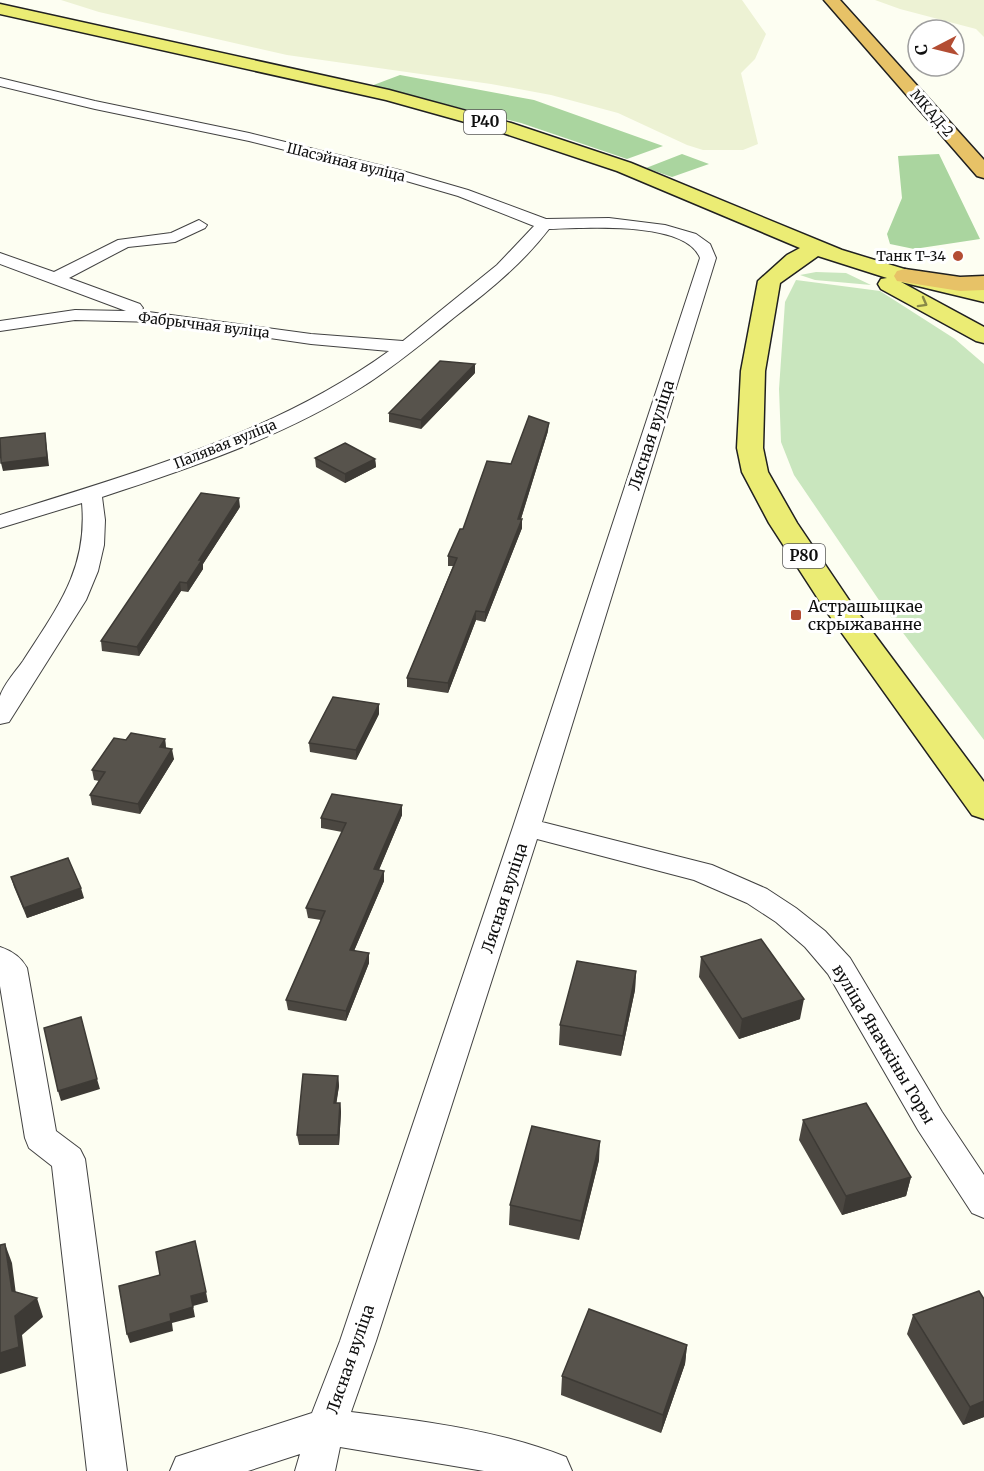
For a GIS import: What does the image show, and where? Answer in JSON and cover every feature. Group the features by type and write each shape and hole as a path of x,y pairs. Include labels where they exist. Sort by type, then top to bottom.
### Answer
{"highway":[{"name":"МКАД-2","path":"832,0 984,172"},
{"path":"845,0 984,155"},
{"path":"905,276 960,284 984,283"}],"main road":[{"name":"Р40","path":"0,9 389,94 504,127 624,167 825,252 984,336"},
{"name":"Р40","path":"825,252 905,276 984,295"},
{"name":"Р80","path":"825,252 782,269 769,281 753,371 750,448 754,472 783,523 838,608 984,807"},
{"path":"782,269 823,263 857,267"}],"street":[{"name":"Шасэйная вуліца","path":"0,82 84,103 249,137 394,173 463,194 544,224 637,225 659,228 690,237"},
{"name":"Палявая вуліца","path":"0,522 171,466 293,416 369,374 408,347 529,246 544,224"},
{"path":"54,279 124,243 175,237 199,225"},
{"name":"Лясная вуліца","path":"190,1471 326,1427 362,1330 527,827 708,258 704,247 690,237"},
{"path":"0,258 157,317"},
{"name":"Фабрычная вуліца","path":"0,326 75,315 157,317 312,339 408,347"},
{"path":"0,716 74,600 87,572 93,537 91,493"},
{"name":"вуліца Яначкіны Горы","path":"527,827 702,872 757,896 786,915 815,939 839,966 930,1121 984,1203"},
{"path":"0,958 12,968 41,1138 68,1159 107,1471"},
{"path":"315,1471 326,1427 421,1440 517,1460 552,1471"}],"green space":[{"path":"61,0 742,0 766,34 755,59 741,73 758,144 743,150 703,150 687,145 618,113 551,95 491,84 287,55 99,12"},
{"path":"875,0 984,0 984,37 976,29 966,26 966,18 934,18"},
{"path":"400,75 534,100 663,146 627,159 521,123 371,86"},
{"path":"682,154 709,164 672,177 646,168"},
{"path":"939,154 980,239 914,249 890,244 887,234 902,198 898,156"},
{"path":"816,272 846,273 871,285 815,280 800,275"},
{"path":"796,280 880,291 955,339 984,364 984,740 885,609 794,475 781,442 779,389 785,302"}],"building":[{"path":"440,361 475,364 421,420 389,413"},
{"path":"529,416 549,423 518,519 522,519 485,612 476,611 448,683 407,678 457,558 448,556 460,529 463,529 487,461 511,464"},
{"path":"45,433 47,457 1,463 0,438"},
{"path":"345,443 375,459 345,474 315,458"},
{"path":"201,493 239,498 187,583 180,582 137,647 101,641"},
{"path":"333,697 379,704 356,750 309,743"},
{"path":"131,733 165,739 160,747 172,749 138,804 90,795 105,772 92,770 114,738 126,740"},
{"path":"332,794 402,805 374,869 384,871 350,950 369,953 346,1011 286,1000 325,911 306,908 346,823 321,818"},
{"path":"68,858 81,888 24,908 11,877"},
{"path":"761,939 804,999 742,1019 701,957"},
{"path":"577,961 636,971 623,1036 560,1025"},
{"path":"81,1017 97,1079 58,1091 44,1028"},
{"path":"303,1074 338,1076 334,1103 340,1103 338,1135 297,1135"},
{"path":"866,1103 911,1177 846,1196 803,1120"},
{"path":"532,1126 600,1141 581,1221 510,1205"},
{"path":"195,1241 206,1292 191,1296 193,1307 170,1314 171,1321 127,1334 119,1286 160,1275 156,1252"},
{"path":"5,1244 12,1291 37,1298 15,1316 19,1347 0,1353 0,1245"},
{"path":"979,1291 984,1299 984,1401 970,1407 913,1315"},
{"path":"589,1309 687,1345 663,1415 562,1376"}],"place":[{"name":"Танк Т-34","path":"958,256"},
{"name":"Астрашыцкае скрыжаванне","path":"796,615"}]}
